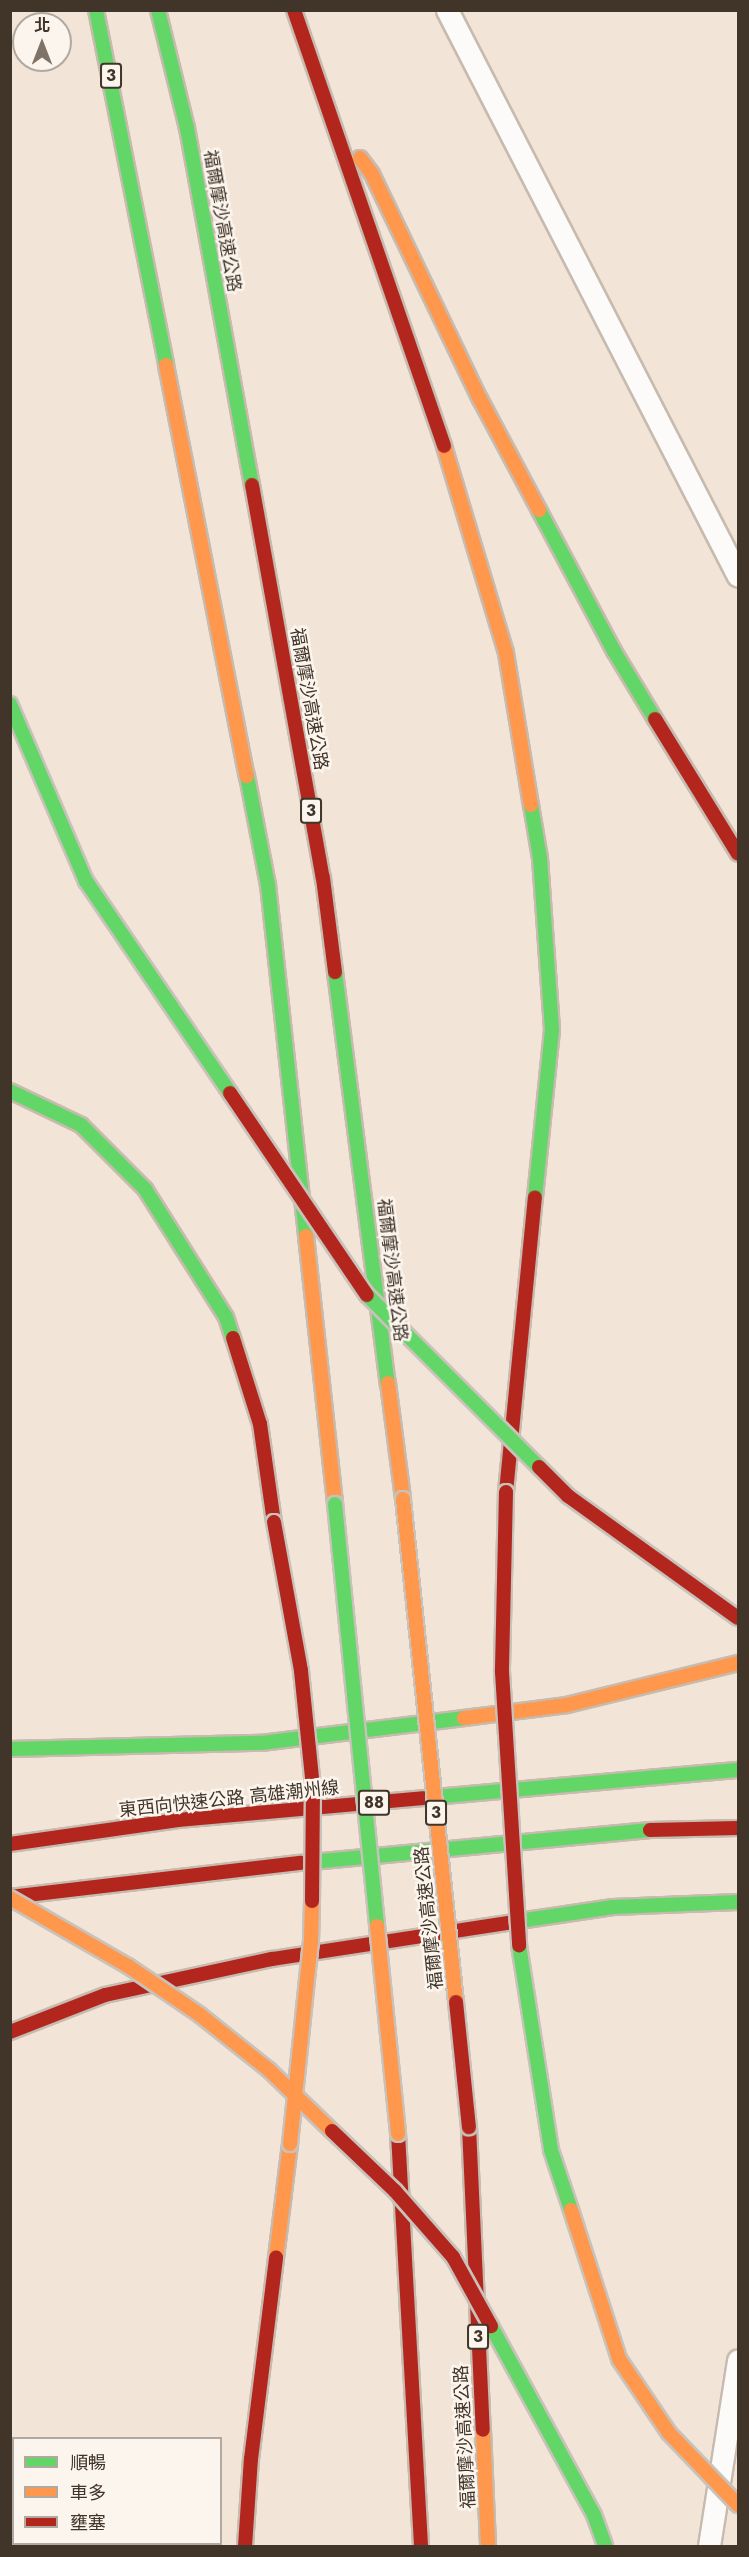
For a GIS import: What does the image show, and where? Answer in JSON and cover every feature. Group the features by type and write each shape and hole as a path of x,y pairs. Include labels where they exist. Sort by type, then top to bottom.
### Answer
{"highway":[{"name":"3","path":"96,10 125,141 268,885 335,1504 398,2134 421,2547"},
{"name":"福爾摩沙高速公路","path":"158,10 187,128 323,878 403,1499 469,2127 488,2547"},
{"path":"294,10 427,390 506,652 540,858 552,1030 506,1492 502,1672 511,1863 521,1970 551,2150 619,2359 669,2433 738,2505"},
{"path":"332,122 372,174 480,399 614,651 738,854"},
{"path":"10,704 86,881 368,1296 568,1496 738,1618"},
{"path":"10,1091 81,1125 145,1189 226,1317 260,1424 274,1522 301,1671 313,1788 311,1942 290,2144 251,2459 244,2547"},
{"path":"10,1749 261,1743 567,1705 738,1663"},
{"name":"東西向快速公路 高雄潮州線","path":"10,1844 178,1820 738,1770"},
{"path":"10,1897 253,1868 618,1833 738,1828"},
{"path":"10,1897 118,1960 200,2015 269,2070 395,2191 453,2257 594,2515 605,2547"},
{"path":"10,2032 105,1995 272,1959 613,1906 738,1902"}],"lane":[{"path":"447,10 738,576"},
{"path":"709,2547 738,2360"}],"traffic: fast":[{"path":"96,10 166,365"},
{"path":"158,10 187,128 252,485"},
{"path":"539,510 614,651 655,719"},
{"path":"10,704 86,881 230,1093"},
{"path":"247,776 268,885 306,1236"},
{"path":"531,805 540,858 552,1030 535,1197"},
{"path":"335,972 388,1383"},
{"path":"10,1091 81,1125 145,1189 226,1317 233,1338"},
{"path":"367,1295 539,1467"},
{"path":"335,1504 377,1926"},
{"path":"10,1749 261,1743 464,1718"},
{"path":"423,1798 738,1770"},
{"path":"301,1863 650,1830"},
{"path":"519,1921 613,1907 738,1902"},
{"path":"519,1945 551,2150 571,2210"},
{"path":"491,2326 594,2515 605,2546"}],"traffic: slow":[{"path":"360,158 372,174 480,399 539,510"},
{"path":"166,365 247,776"},
{"path":"444,446 506,653 531,805"},
{"path":"306,1236 335,1504"},
{"path":"388,1383 403,1499"},
{"path":"403,1499 456,2002"},
{"path":"464,1718 567,1705 738,1663"},
{"path":"10,1898 128,1966 200,2015 269,2070 332,2131"},
{"path":"290,2144 311,1942 312,1901"},
{"path":"377,1926 398,2134"},
{"path":"276,2258 290,2144"},
{"path":"571,2210 619,2359 669,2433 738,2505"},
{"path":"483,2430 488,2546"}],"traffic: jam":[{"path":"294,10 444,446"},
{"path":"252,485 323,878 335,972"},
{"path":"655,719 738,854"},
{"path":"230,1093 367,1295"},
{"path":"506,1492 535,1197"},
{"path":"233,1338 260,1424 274,1522"},
{"path":"539,1467 568,1496 738,1618"},
{"path":"506,1492 502,1672 519,1945"},
{"path":"274,1522 301,1671 313,1788 312,1901"},
{"path":"10,1844 178,1820 423,1798"},
{"path":"650,1830 738,1828"},
{"path":"10,1897 301,1863"},
{"path":"10,2032 105,1995 272,1959 519,1921"},
{"path":"456,2002 469,2127"},
{"path":"469,2127 483,2430"},
{"path":"332,2131 395,2191 453,2257 491,2326"},
{"path":"398,2134 421,2546"},
{"path":"245,2546 251,2459 276,2258"}]}
